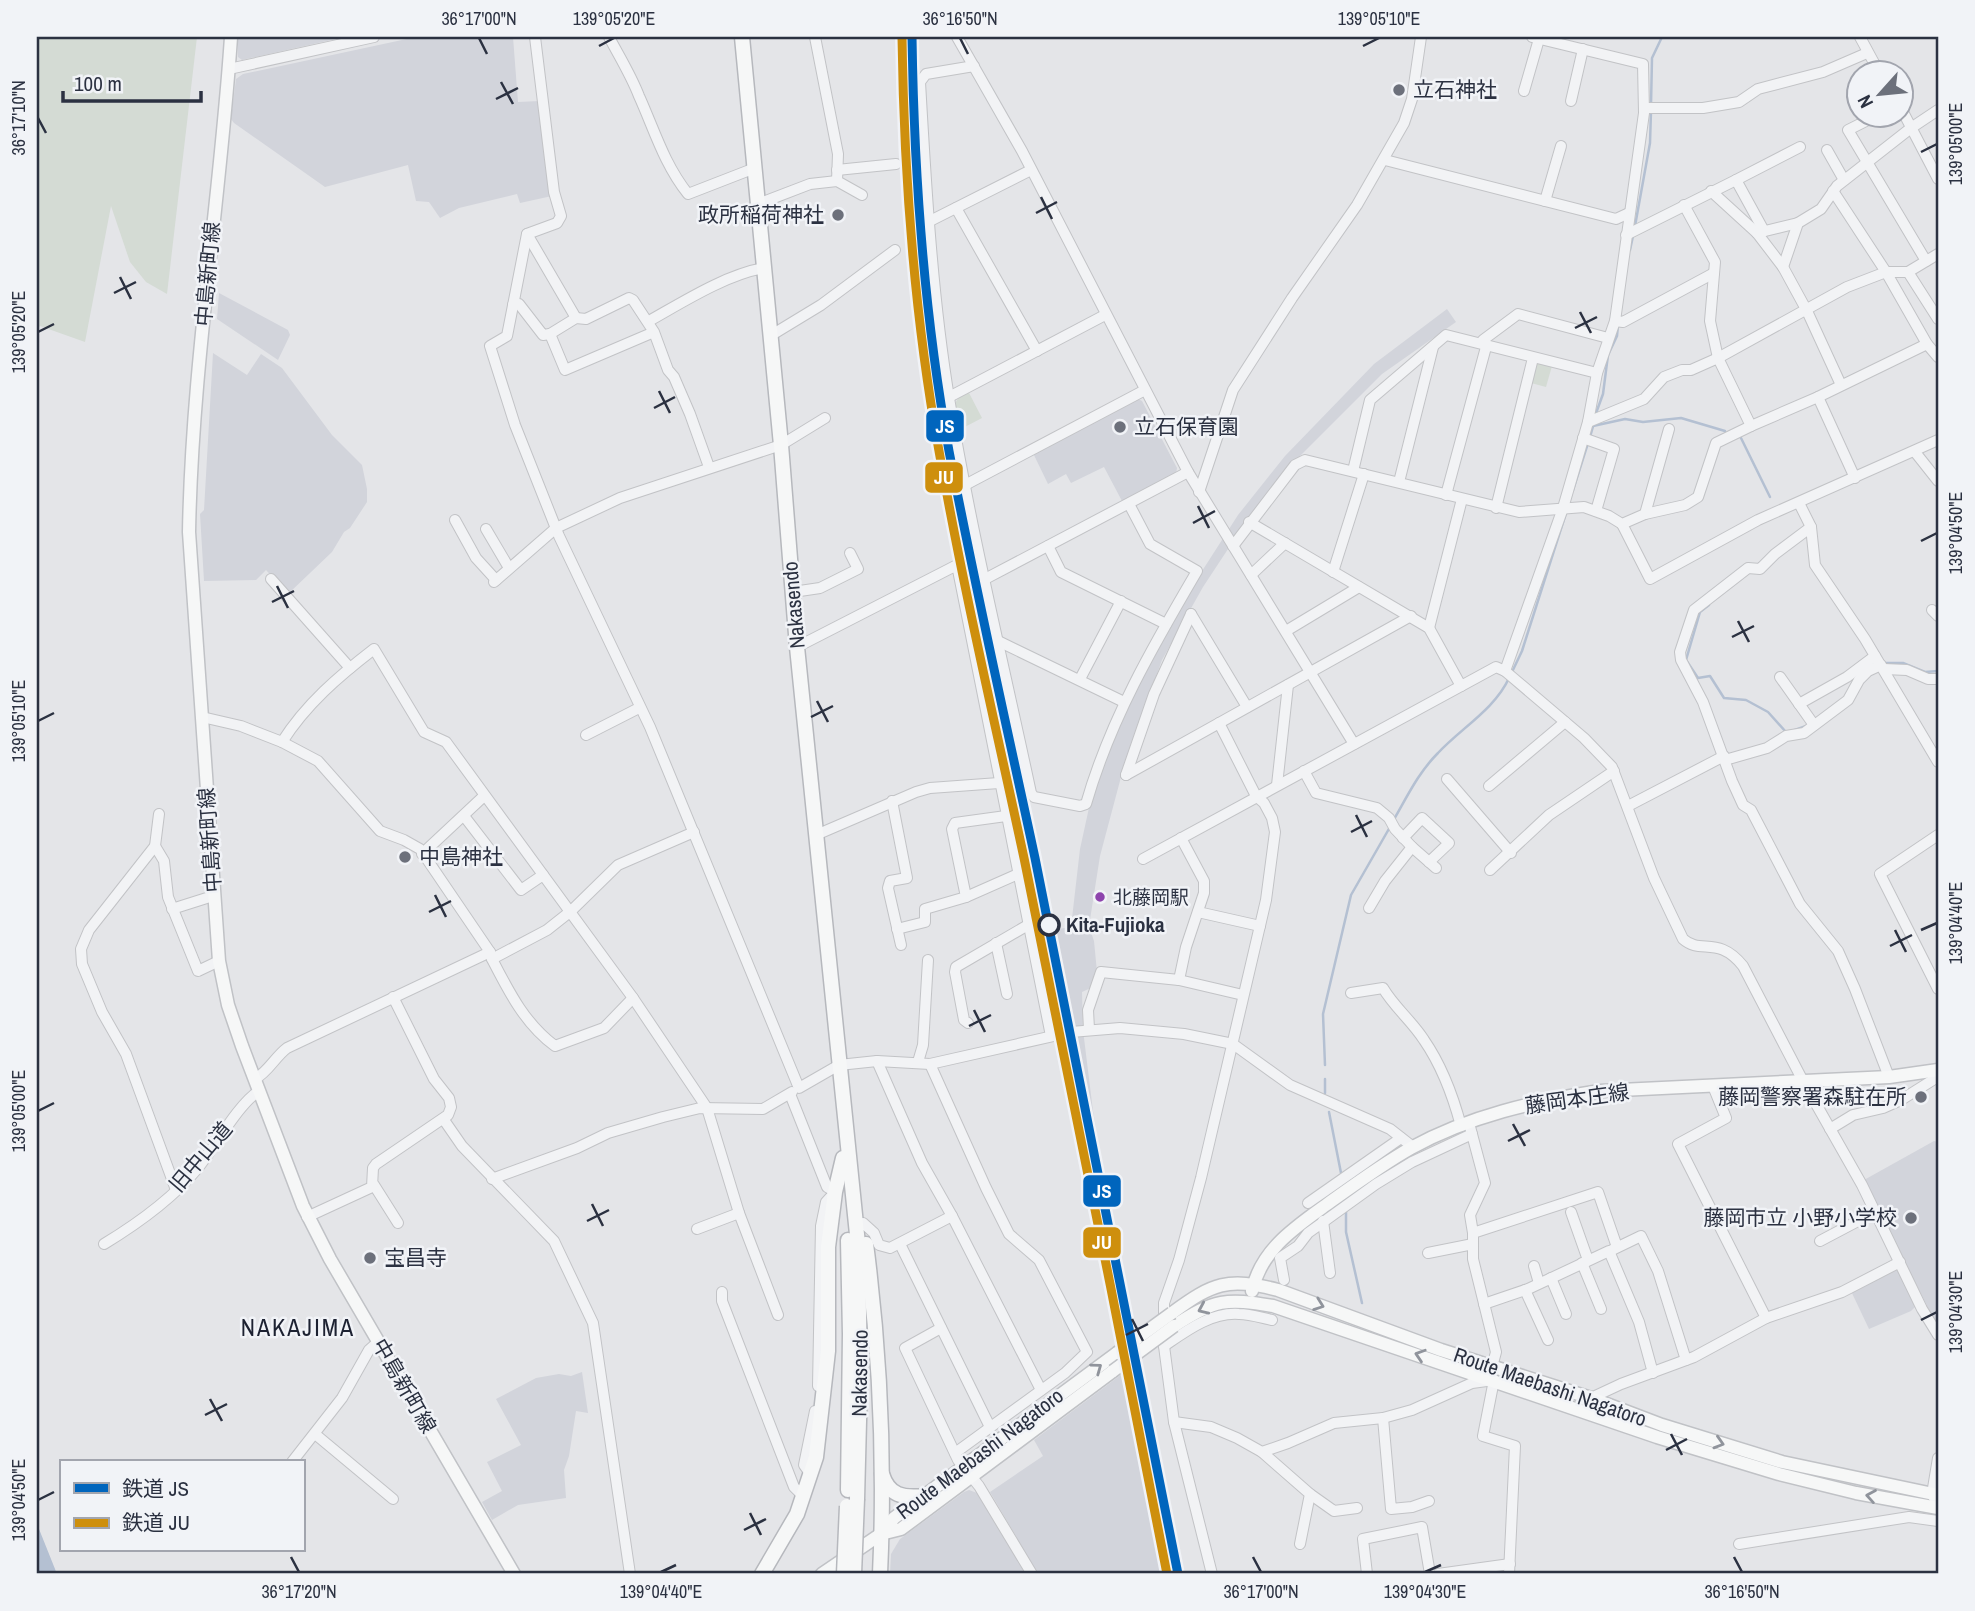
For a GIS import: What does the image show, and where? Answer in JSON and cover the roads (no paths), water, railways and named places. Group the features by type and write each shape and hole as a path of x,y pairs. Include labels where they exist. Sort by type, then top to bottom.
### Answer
{"highway":[{"name":"Nakasendo","path":"742,37 781,445 797,647 858,1244 860,1300 852,1500 854,1574"},
{"path":"762,1574 797,1514 816,1457 827,1364 828,1247 835,1192 847,1143"},
{"path":"847,1143 863,1223 875,1324 881,1473 880,1574"},
{"path":"881,1473 893,1493 906,1497 924,1496"},
{"name":"Nakasendo","path":"844,1574 852,1500"}],"main road":[{"name":"中島新町線","path":"231,37 207,276 188,532 219,961 228,1005 307,1217 514,1574"},
{"name":"藤岡本庄線","path":"1250,1302 1254,1284 1266,1256 1283,1238 1363,1178 1413,1147 1553,1098 1600,1091 1889,1077 1937,1070"},
{"name":"Route Maebashi Nagatoro","path":"881,1534 901,1529 967,1471 1171,1312 1198,1294 1222,1284 1235,1282 1278,1290 1657,1437 1779,1474 1856,1493 1937,1501"},
{"name":"Route Maebashi Nagatoro","path":"822,1574 881,1534 894,1518 924,1496 967,1471 1174,1326 1194,1313 1216,1304 1237,1300 1273,1306 1493,1373 1591,1398 1662,1425 1782,1462 1937,1501"}],"street":[{"path":"229,69 374,37"},
{"path":"527,234 557,223 561,216 554,192 535,37"},
{"path":"609,37 640,97 677,181 688,194 755,168"},
{"path":"815,37 838,154 837,175"},
{"path":"957,37 1031,170 1199,492 1312,671 1354,744"},
{"path":"1199,492 1233,390 1292,298 1357,205 1404,123 1412,99 1422,37"},
{"path":"1860,37 1871,60"},
{"path":"1505,671 1563,508 1588,422 1597,373 1615,321 1644,108 1643,64 1535,38 1524,92"},
{"path":"1571,101 1583,49"},
{"path":"1644,108 1703,108 1739,102 1758,89 1823,72 1867,53"},
{"path":"974,66 926,74 920,82 928,222 948,397 998,641 1034,797 1080,806 1086,804 1095,771 1124,702 1197,571 1150,544 1129,504"},
{"path":"1916,125 1938,110"},
{"path":"1848,130 1926,261"},
{"path":"1760,232 1798,223 1821,209 1844,180 1908,130"},
{"path":"1912,130 1938,179"},
{"path":"1545,201 1561,146"},
{"path":"1626,235 1800,148"},
{"path":"1828,150 1844,180"},
{"path":"1385,160 1616,219 1629,213"},
{"path":"758,204 837,175 896,164"},
{"path":"928,222 1031,170"},
{"path":"837,175 862,195"},
{"path":"1736,180 1760,232 1807,311 1841,385"},
{"path":"1712,191 1760,232"},
{"path":"1833,191 1886,272 1927,344 1938,357"},
{"path":"1684,205 1715,262 1710,321 1718,358 1751,426"},
{"path":"956,208 1037,351"},
{"path":"1783,267 1798,223"},
{"path":"527,234 507,336 490,346 515,425 556,528 650,727 694,832 794,1091 827,1186 835,1192"},
{"path":"527,234 576,318"},
{"path":"770,336 821,304 895,250"},
{"path":"1588,422 1644,399 1664,377 1682,370 1691,370 1718,358 1847,287 1886,272 1908,272 1938,254"},
{"path":"649,321 696,295 752,270 764,268"},
{"path":"1908,272 1938,319"},
{"path":"1615,321 1623,322 1714,274"},
{"path":"513,305 519,304 543,335 550,334 576,318 586,319 629,298 649,321 668,370 674,377 690,414 709,467"},
{"path":"1446,495 1486,347 1483,340 1518,314 1608,338"},
{"path":"948,397 1105,315"},
{"path":"550,334 565,370 654,332"},
{"path":"1333,572 1358,472 1370,400 1446,335 1597,373"},
{"path":"1622,524 1645,514 1685,505 1698,497 1716,443 1927,344"},
{"path":"1399,482 1433,345"},
{"path":"1496,508 1533,358"},
{"path":"965,485 1145,390"},
{"path":"1818,397 1855,478"},
{"path":"455,520 476,558 495,581 556,528 620,498 781,445 825,418"},
{"path":"1645,514 1669,429"},
{"path":"1583,438 1614,449 1596,511"},
{"path":"1233,546 1249,522 1301,461 1358,472 1519,512 1584,507 1596,511 1622,524 1650,579 1758,520 1938,440"},
{"path":"1915,452 1938,481"},
{"path":"985,579 1188,472"},
{"path":"1429,628 1462,499"},
{"path":"1799,503 1811,527 1815,565 1880,663 1938,762"},
{"path":"1249,522 1429,628 1461,686"},
{"path":"1811,527 1760,569 1748,568 1694,610 1680,652 1681,660 1696,685 1743,805 1751,810 1800,904 1838,951 1856,989 1889,1077"},
{"path":"486,529 509,568"},
{"path":"1251,575 1285,543"},
{"path":"1048,546 1061,572 1166,624"},
{"path":"793,592 820,588 858,569 850,553"},
{"path":"797,647 957,565 1051,1036"},
{"path":"271,579 350,668"},
{"path":"1286,631 1359,587"},
{"path":"1080,679 1121,601"},
{"path":"1247,707 1191,614 1154,694 1126,775 1411,616"},
{"path":"998,641 1124,702"},
{"path":"282,742 296,720 350,668 374,649 424,732 446,742 633,998 706,1108 739,1213 778,1315"},
{"path":"1628,806 1724,758 1768,748 1786,736 1804,733 1848,699 1859,680 1880,663"},
{"path":"1799,704 1847,677 1880,663 1928,679 1938,679"},
{"path":"1143,859 1496,667 1505,671 1584,738 1614,771 1654,878 1683,939 1691,945 1716,946 1734,955 1743,966 1875,1212 1922,1308 1938,1333"},
{"path":"1780,677 1814,725"},
{"path":"1277,785 1288,685"},
{"path":"586,736 639,708"},
{"path":"202,717 241,726 282,742 318,761 380,831 420,849 491,956 515,1003 533,1026 555,1046 604,1028 633,998"},
{"path":"1489,786 1565,722"},
{"path":"1212,1574 1174,1422 1164,1346 1166,1293 1179,1261 1233,1044 1266,900 1275,832 1272,818 1264,803 1256,796 1219,723"},
{"path":"1304,771 1316,793 1377,808 1389,818 1403,838 1432,865 1449,844 1422,818 1403,838"},
{"path":"1490,870 1549,815 1614,771"},
{"path":"1447,779 1511,853"},
{"path":"816,835 930,788 999,783"},
{"path":"422,854 484,796"},
{"path":"892,802 907,878 890,881 888,888 901,946"},
{"path":"159,814 155,846 89,930 81,949 82,964 102,1012 126,1054 176,1190"},
{"path":"464,816 521,890 543,875"},
{"path":"966,897 952,829 956,823 1006,816"},
{"name":"旧中山道","path":"104,1244 176,1190 196,1170 245,1103 261,1075 274,1058 287,1048 393,997 547,929 571,911 618,865 694,832"},
{"path":"1938,835 1880,874 1938,989"},
{"path":"1179,980 1204,893 1204,881 1181,838"},
{"path":"155,846 164,861 172,909 198,971 219,961"},
{"path":"1369,908 1385,881 1412,847"},
{"path":"897,929 925,922 925,909 966,897 1018,874"},
{"path":"172,909 213,896"},
{"path":"1198,912 1260,926"},
{"path":"968,1023 964,1020 956,967 1028,925"},
{"path":"996,943 1007,994"},
{"path":"918,1062 923,1045 928,960"},
{"path":"1089,1029 1088,1010 1101,972 1179,980 1243,995"},
{"path":"1350,993 1383,988 1392,1003 1424,1039 1468,1127 1485,1183 1470,1215 1473,1259 1496,1352 1483,1436 1515,1446 1509,1569 1438,1574"},
{"path":"393,997 434,1079 449,1098 451,1107 444,1120 373,1168 374,1185 398,1223"},
{"path":"492,1179 577,1148 608,1133 663,1117 706,1108 763,1110 839,1065 877,1061 930,1064 1089,1029 1120,1028 1184,1034 1233,1044 1290,1085 1390,1129 1413,1147"},
{"path":"877,1061 922,1163 1041,1390"},
{"path":"930,1064 1009,1234 1040,1260 1087,1352 1065,1373 955,1454"},
{"path":"1830,1129 1853,1115 1883,1108 1901,1100 1936,1078 1937,1070"},
{"path":"1713,1086 1726,1118 1678,1144 1766,1318"},
{"path":"444,1120 461,1146 554,1241 593,1323 630,1574"},
{"path":"1284,1280 1280,1258 1298,1246 1308,1233 1468,1127"},
{"path":"1308,1203 1401,1138"},
{"path":"307,1217 374,1185"},
{"path":"1428,1253 1598,1192 1613,1249 1639,1322 1653,1373"},
{"path":"1571,1212 1601,1309"},
{"path":"1820,1241 1875,1212"},
{"path":"696,1229 739,1213"},
{"path":"863,1223 874,1233 879,1245 890,1248 952,1216"},
{"path":"1323,1222 1330,1273"},
{"path":"1484,1304 1525,1290 1641,1236 1658,1271 1686,1360"},
{"path":"900,1244 990,1427"},
{"path":"1591,1398 1620,1384 1686,1360 1766,1318 1842,1292 1900,1262"},
{"path":"1534,1266 1539,1283"},
{"path":"1551,1278 1566,1314"},
{"path":"1525,1290 1548,1340"},
{"path":"722,1292 722,1301 794,1486 804,1497"},
{"path":"1164,1346 1189,1328 1213,1318 1238,1313 1272,1320"},
{"path":"941,1328 905,1348 955,1454 979,1486 1032,1574"},
{"path":"294,1460 342,1398 369,1350 378,1342"},
{"path":"1262,1452 1334,1423 1383,1418 1412,1410 1493,1373"},
{"path":"1383,1418 1391,1509 1412,1507 1429,1501"},
{"path":"1174,1422 1211,1427 1237,1438 1262,1452 1334,1511 1357,1508"},
{"path":"315,1434 393,1499"},
{"path":"1937,1501 1938,1458"},
{"path":"1300,1544 1310,1494"},
{"path":"1739,1544 1909,1517 1938,1521"},
{"path":"1367,1574 1363,1539 1422,1527 1430,1574"}],"water":[{"path":"37,1524 57,1574 37,1574"}],"waterway":[{"path":"1651,105 1652,58 1662,37"},
{"path":"1635,226 1650,143 1651,111"},
{"path":"1630,250 1633,236"},
{"path":"1595,416 1603,394 1608,355 1617,336 1618,325"},
{"path":"1593,426 1625,419 1643,422 1681,418 1725,431"},
{"path":"1590,437 1594,423"},
{"path":"1740,436 1770,497"},
{"path":"1573,490 1588,443"},
{"path":"1512,672 1522,651 1566,513"},
{"path":"1709,605 1700,612 1686,660 1698,678 1710,676 1724,698 1746,700 1768,712 1786,732"},
{"path":"1884,663 1903,663 1925,672 1938,671"},
{"path":"1393,821 1424,769 1486,709 1509,678"},
{"path":"1792,731 1809,725"},
{"path":"1325,1065 1323,1014 1351,895 1390,827"},
{"path":"1325,1079 1325,1093"},
{"path":"1329,1112 1341,1173"},
{"path":"1346,1211 1346,1232 1362,1303"}],"rail line":[{"name":"JU","path":"902,37 912,245 930,400 948,502 1061,1037 1167,1574"},
{"name":"JS","path":"912,37 922,245 940,400 980,604 1035,858 1178,1574"}],"place":[{"name":"立石神社","path":"1399,90"},
{"name":"政所稲荷神社","path":"838,215"},
{"name":"立石保育園","path":"1120,427"},
{"name":"中島神社","path":"405,857"},
{"name":"北藤岡駅","path":"1100,897"},
{"name":"Kita-Fujioka","path":"1049,925"},
{"name":"藤岡警察署森駐在所","path":"1921,1097"},
{"name":"藤岡市立 小野小学校","path":"1911,1218"},
{"name":"宝昌寺","path":"370,1258"}],"district":[{"name":"NAKAJIMA","path":"298,1328"}]}
